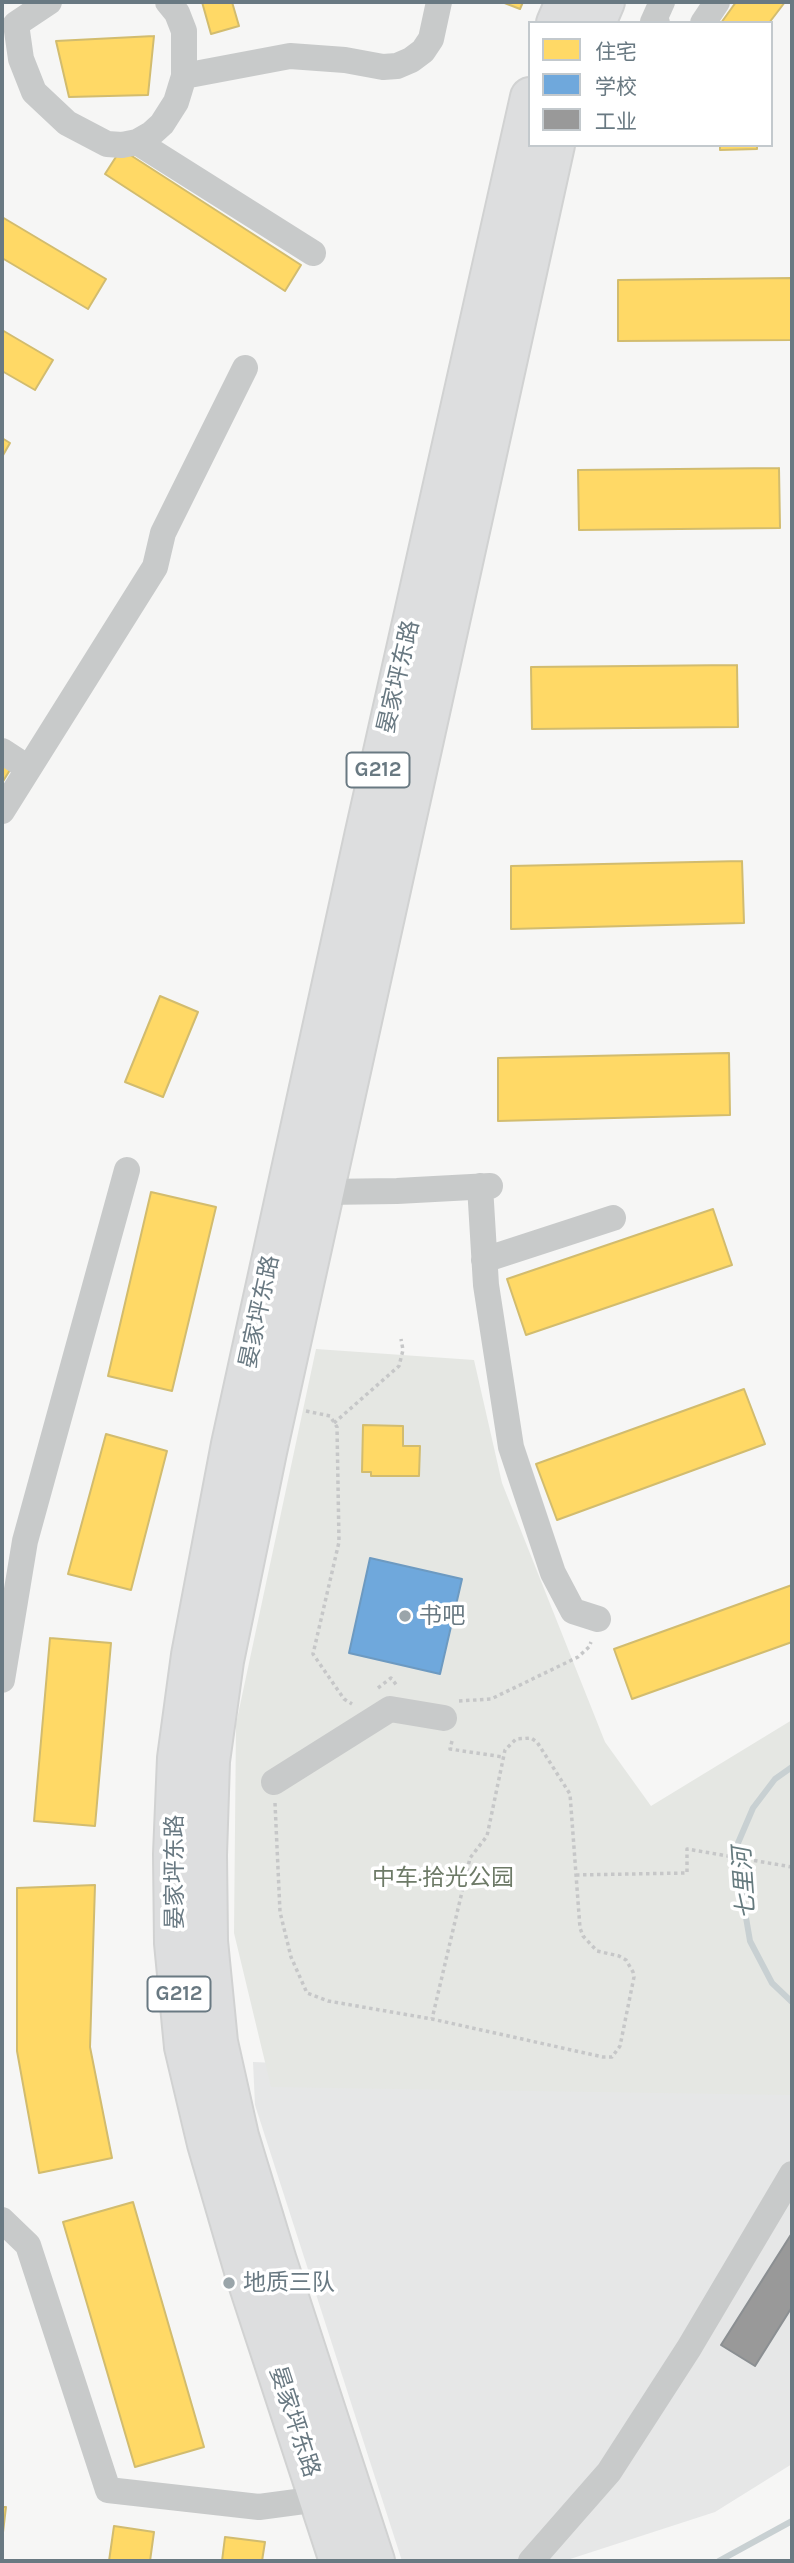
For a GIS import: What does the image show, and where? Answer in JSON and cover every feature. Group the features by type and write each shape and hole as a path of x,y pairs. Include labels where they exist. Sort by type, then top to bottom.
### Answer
{"highway":[{"path":"557,21 565,2"},
{"path":"597,21 605,2"},
{"name":"晏家坪东路","path":"201,2044 174,1943 173,1854 177,1758 191,1655 243,1389 528,106"},
{"name":"晏家坪东路","path":"336,2533 244,2271 207,2144 201,2044 208,1941 207,1855 211,1761 224,1661 277,1406 555,147"},
{"path":"336,2533 375,2561"},
{"name":"G212","path":"336,2533 365,2561"}],"street":[{"path":"49,2 16,24 21,59 34,92 67,123 107,144 122,145 137,142 151,134 162,124 176,102 184,76 184,31 177,13 168,2"},
{"path":"184,76 290,56 345,60 383,67 397,66 423,51 431,39 439,2"},
{"path":"653,21 662,2"},
{"path":"704,21 717,2"},
{"path":"137,142 313,253"},
{"path":"2,811 155,567 163,533 245,368"},
{"path":"2,751 28,768"},
{"path":"2,1680 25,1541 127,1170"},
{"path":"324,1192 485,1186 486,1286 511,1447 558,1582 573,1611 598,1619"},
{"path":"484,1259 613,1218"},
{"path":"274,1782 382,1701 450,1719"},
{"path":"531,2561 609,2472 690,2348 792,2174"},
{"path":"2,2220 28,2245 108,2490 259,2507 336,2533"}],"path":[{"path":"334,1423 399,1366 403,1350 401,1339"},
{"path":"277,1406 330,1416 337,1427 339,1542 313,1654 344,1699 355,1705"},
{"path":"503,1757 450,1749 450,1719 460,1699 491,1699 578,1657 589,1647 598,1619"},
{"path":"391,1678 404,1695 382,1701 391,1678"},
{"path":"274,1782 280,1912 291,1957 307,1993 328,2001 432,2019 604,2057 616,2054 620,2046 633,1972 626,1960 597,1951 583,1936 580,1928 570,1794 537,1742 531,1738 516,1739 509,1743 503,1757 488,1836 470,1858 432,2019"},
{"path":"576,1875 687,1873 687,1849 792,1867"}],"shaded area":[{"path":"792,2055 792,2464 715,2512 564,2561 402,2561 255,2105 253,2062 750,2082"}],"green space":[{"name":"中车·拾光公园","path":"316,1349 474,1360 502,1483 605,1742 651,1806 792,1720 792,2095 271,2087 234,1933 236,1724"}],"building: 住宅":[{"path":"202,2 232,2 239,26 211,34"},
{"path":"502,2 523,2 520,9"},
{"path":"736,2 785,2 771,21 722,21"},
{"path":"154,36 148,95 69,97 56,41"},
{"path":"720,147 757,147 757,149 720,150"},
{"path":"121,149 301,265 285,291 105,174"},
{"path":"2,217 106,279 88,309 2,258"},
{"path":"792,278 792,340 618,341 618,280"},
{"path":"2,330 53,360 35,390 2,371"},
{"path":"2,438 10,443 2,457"},
{"path":"779,468 780,528 579,530 578,470"},
{"path":"737,665 738,727 532,729 531,667"},
{"path":"2,765 10,770 2,783"},
{"path":"742,861 744,923 511,929 511,866"},
{"path":"160,996 198,1012 163,1097 125,1082"},
{"path":"729,1053 730,1115 498,1121 498,1058"},
{"path":"151,1192 216,1207 172,1391 108,1376"},
{"path":"713,1209 732,1265 526,1335 507,1279"},
{"path":"744,1389 765,1444 557,1520 536,1464"},
{"path":"363,1425 403,1426 403,1446 420,1446 419,1476 371,1476 371,1472 362,1472"},
{"path":"106,1434 167,1451 131,1590 68,1574"},
{"path":"792,1585 792,1642 632,1699 614,1649"},
{"path":"50,1638 111,1643 95,1826 34,1821"},
{"path":"95,1885 90,2047 112,2158 39,2173 17,2051 17,1888"},
{"path":"133,2202 204,2447 135,2467 63,2222"},
{"path":"2,2507 6,2507 2,2541"},
{"path":"114,2526 154,2532 150,2561 109,2561"},
{"path":"225,2537 265,2542 262,2561 222,2561"}],"building: 学校":[{"name":"书吧","path":"370,1558 462,1579 440,1674 349,1653"}],"building: 工业":[{"path":"792,2233 792,2307 755,2366 721,2345"}],"waterway":[{"name":"七里河","path":"792,1767 775,1779 753,1808 738,1843 750,1941 772,1983 792,2002"},
{"name":"七里河","path":"719,2561 792,2521"}],"place":[{"name":"书吧","path":"405,1616"},
{"name":"地质三队","path":"229,2283"}]}
